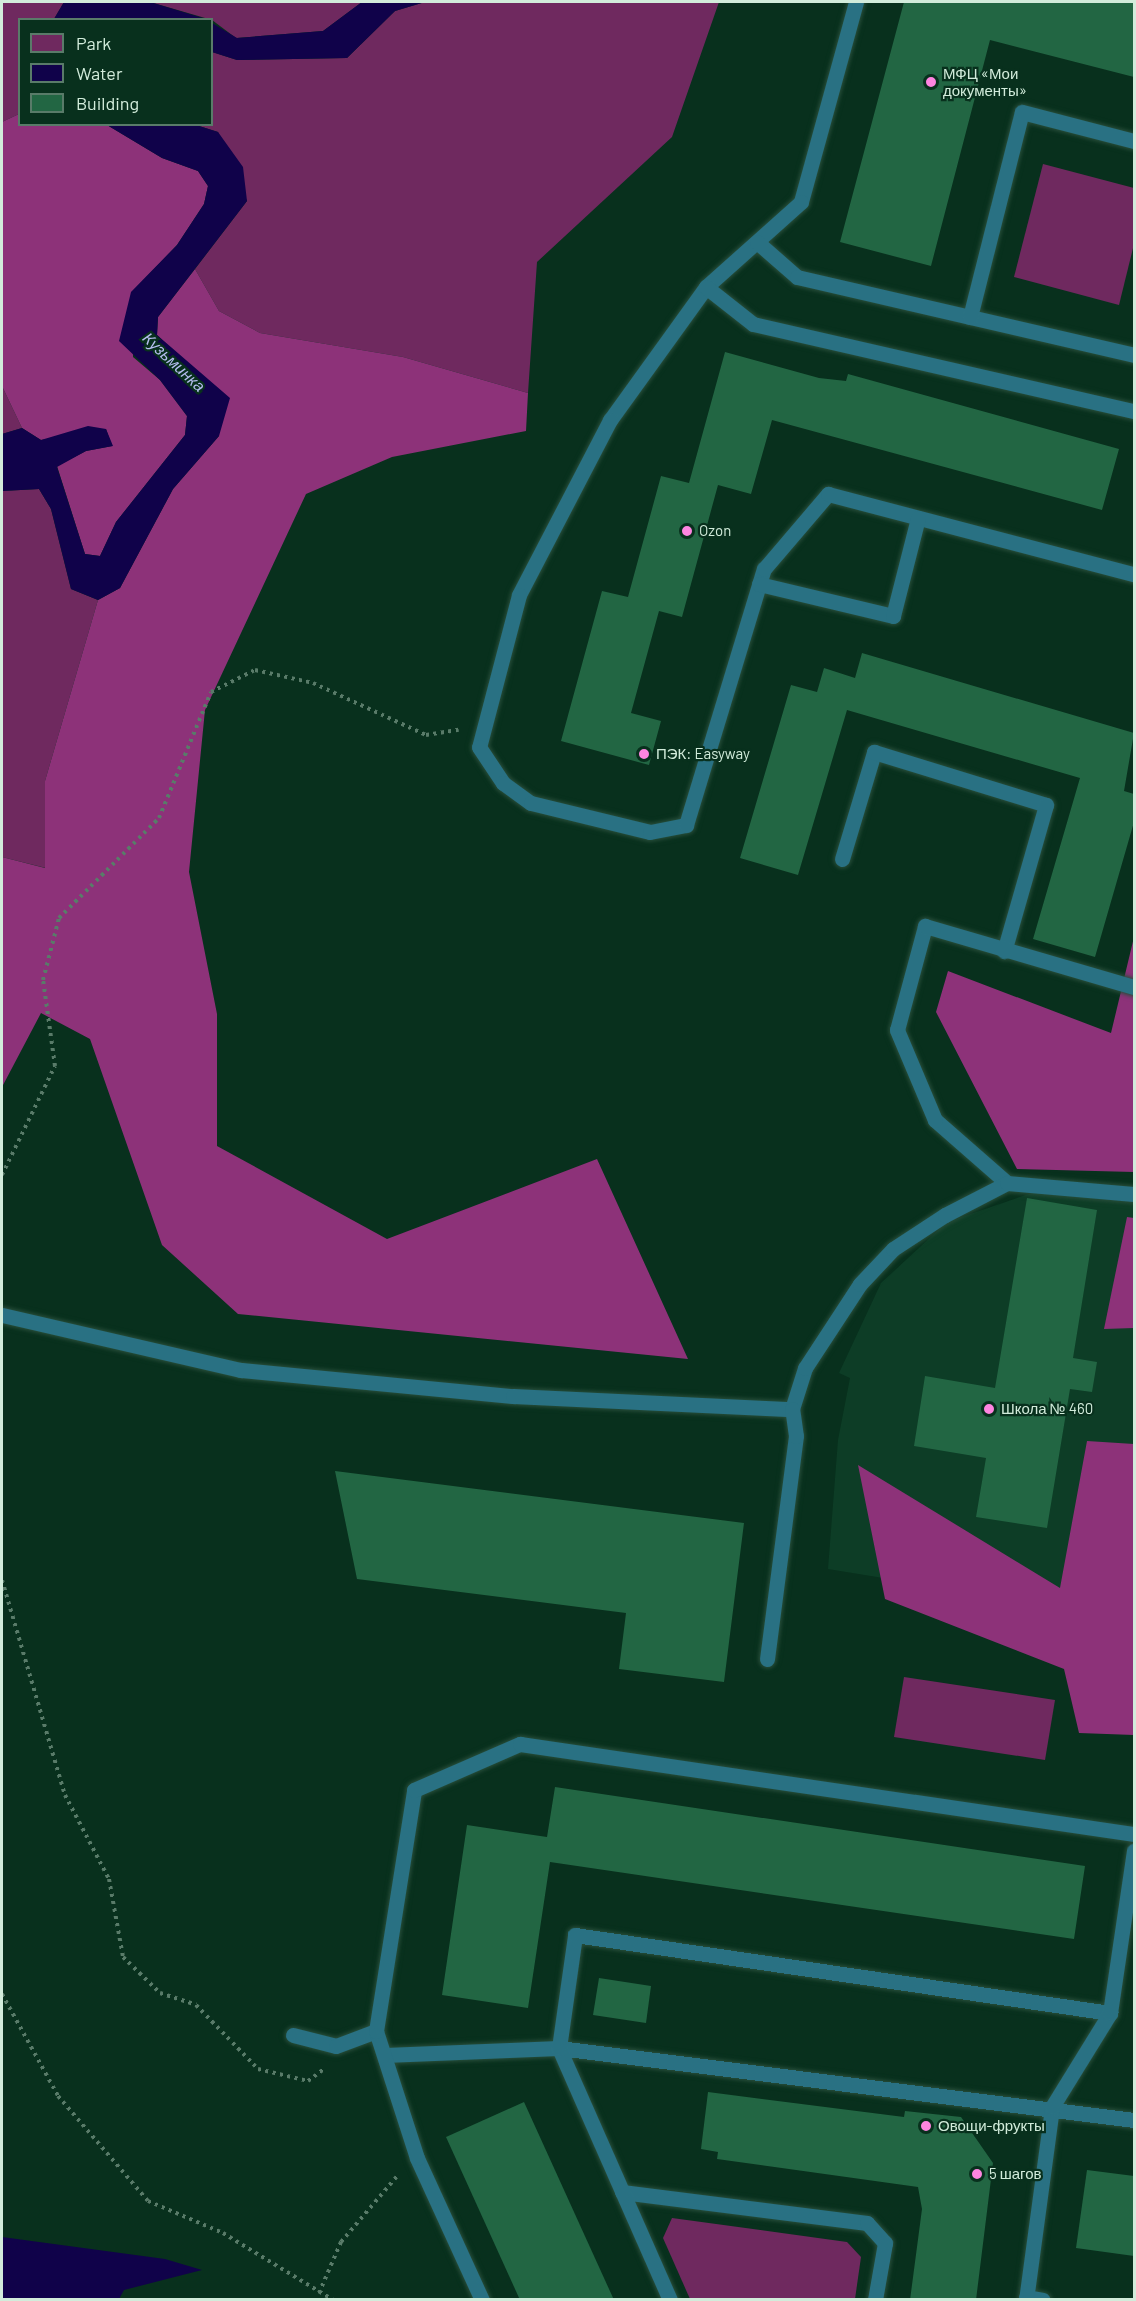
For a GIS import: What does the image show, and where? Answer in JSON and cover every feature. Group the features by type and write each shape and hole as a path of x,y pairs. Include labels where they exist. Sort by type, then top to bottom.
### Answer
{"lane":[{"path":"856,2 801,202 706,287 610,420 550,530 519,595 481,726 479,747 487,763 503,783 531,803 650,832 686,825 764,569 828,494 1134,574"},
{"path":"970,317 1022,112 1134,141"},
{"path":"757,242 797,277 1134,355"},
{"path":"706,287 753,324 1134,411"},
{"path":"759,584 892,616 918,518"},
{"path":"842,859 874,752 1046,805 1004,951"},
{"path":"1006,1183 935,1119 897,1030 925,926 1004,951 1134,987"},
{"path":"767,1659 795,1436 792,1409 805,1368 867,1277 919,1232 1006,1183 1134,1194"},
{"path":"2,1315 241,1370 513,1396 792,1409"},
{"path":"482,2300 417,2157 376,2031 414,1790 519,1744 1134,1834"},
{"path":"1043,2300 1026,2298 1052,2107 1110,2013 1134,1851"},
{"path":"670,2300 559,2048 575,1935 1110,2013"},
{"path":"293,2035 336,2046 376,2031"},
{"path":"385,2055 559,2048 1052,2107 1134,2120"},
{"path":"622,2192 867,2223 885,2243 875,2300"}],"path":[{"path":"2,1175 55,1066 43,980 59,918 159,818 211,692 255,670 313,683 426,735 481,726"},
{"path":"2,1580 65,1796 109,1879 123,1957 160,1993 196,2005 258,2069 308,2081 323,2070 336,2046"},
{"path":"2,1994 58,2096 148,2201 223,2233 333,2300"},
{"path":"319,2292 341,2242 375,2196 417,2157"}],"shaded area":[{"path":"18,114 18,126 109,126 162,158 198,171 208,186 204,204 177,245 132,292 133,357 160,380 187,416 185,435 116,522 100,556 85,554 57,466 86,451 112,446 106,429 41,440 22,428 2,386 2,122"},
{"path":"195,269 219,311 260,333 403,357 528,393 526,431 392,457 306,494 205,710 189,872 217,1014 217,1146 387,1239 597,1159 688,1359 238,1314 162,1245 90,1039 41,1013 2,1087 2,857 45,868 45,781 98,600 120,588 173,489 219,436 182,359 157,335 158,317"},
{"path":"1134,937 1134,1172 1017,1169 936,1012 948,971 1111,1033"},
{"name":"Школа № 460","path":"1052,1186 1134,1200 1134,1619 828,1569 838,1440 850,1378 839,1373 881,1283 947,1222"},
{"path":"1127,1217 1134,1218 1134,1328 1104,1329"},
{"path":"1087,1441 1134,1444 1134,1735 1079,1733 1064,1669 885,1599 858,1465 1060,1588"}],"green space":[{"path":"2,2 64,2 55,18 18,18 18,114 2,122"},
{"path":"150,2 362,2 323,31 236,38 213,21 213,18 205,18"},
{"path":"425,2 719,2 672,137 537,262 528,393 403,357 260,333 219,311 195,269 247,201 218,132 199,126 213,126 213,52 237,60 347,58 395,11"},
{"path":"1043,164 1134,188 1134,244 1119,305 1014,277"},
{"path":"2,386 22,428 2,434"},
{"path":"39,489 51,509 71,589 98,600 45,781 46,868 2,857 2,491"},
{"path":"904,1677 1055,1700 1045,1760 894,1737"},
{"path":"672,2218 847,2242 861,2257 855,2299 690,2299 663,2238"}],"water":[{"path":"64,2 150,2 203,18 55,18"},
{"path":"362,2 425,2 395,11 347,58 237,60 213,52 213,24 237,38 323,31"},
{"name":"Кузьминка","path":"109,126 199,126 218,132 243,167 247,201 158,317 157,335 230,398 219,436 173,489 120,588 98,600 71,589 51,509 39,489 2,491 2,434 22,428 41,440 88,426 106,429 113,446 86,451 57,467 85,554 100,556 116,522 185,435 187,416 160,380 119,341 131,292 177,245 204,204 208,186 198,171 162,158"},
{"path":"2,2237 165,2259 202,2270 124,2290 119,2299 2,2299"}],"building":[{"path":"904,2 1134,2 1134,77 990,40 931,266 840,242"},
{"path":"725,352 819,378 846,381 848,374 1119,449 1102,510 772,420 751,494 718,485 682,617 659,611 631,713 661,721 649,765 561,741 602,591 628,597 661,476 689,483"},
{"path":"862,653 1134,733 1124,791 1134,794 1134,822 1095,957 1033,939 1080,778 847,710 798,875 740,858 791,685 817,692 824,668 855,678"},
{"path":"1027,1198 1097,1210 1073,1358 1097,1362 1092,1392 1070,1389 1047,1528 976,1517 986,1458 914,1446 925,1376 995,1388"},
{"path":"335,1471 744,1523 724,1682 619,1669 626,1613 357,1579"},
{"path":"555,1787 1085,1866 1074,1939 550,1862 528,2008 442,1995 467,1825 547,1837"},
{"path":"599,1978 651,1986 646,2023 593,2015"},
{"path":"708,2092 904,2117 905,2111 961,2117 993,2163 976,2300 910,2300 922,2209 918,2187 717,2159 718,2152 701,2149"},
{"path":"524,2102 614,2300 520,2300 446,2137"},
{"path":"1087,2170 1134,2176 1134,2256 1076,2248"}],"place":[{"name":"МФЦ «Мои документы»","path":"931,82"},
{"name":"Ozon","path":"687,531"},
{"name":"ПЭК: Easyway","path":"644,754"},
{"name":"Школа № 460","path":"989,1409"},
{"name":"Овощи-фрукты","path":"926,2126"},
{"name":"5 шагов","path":"977,2174"}]}
